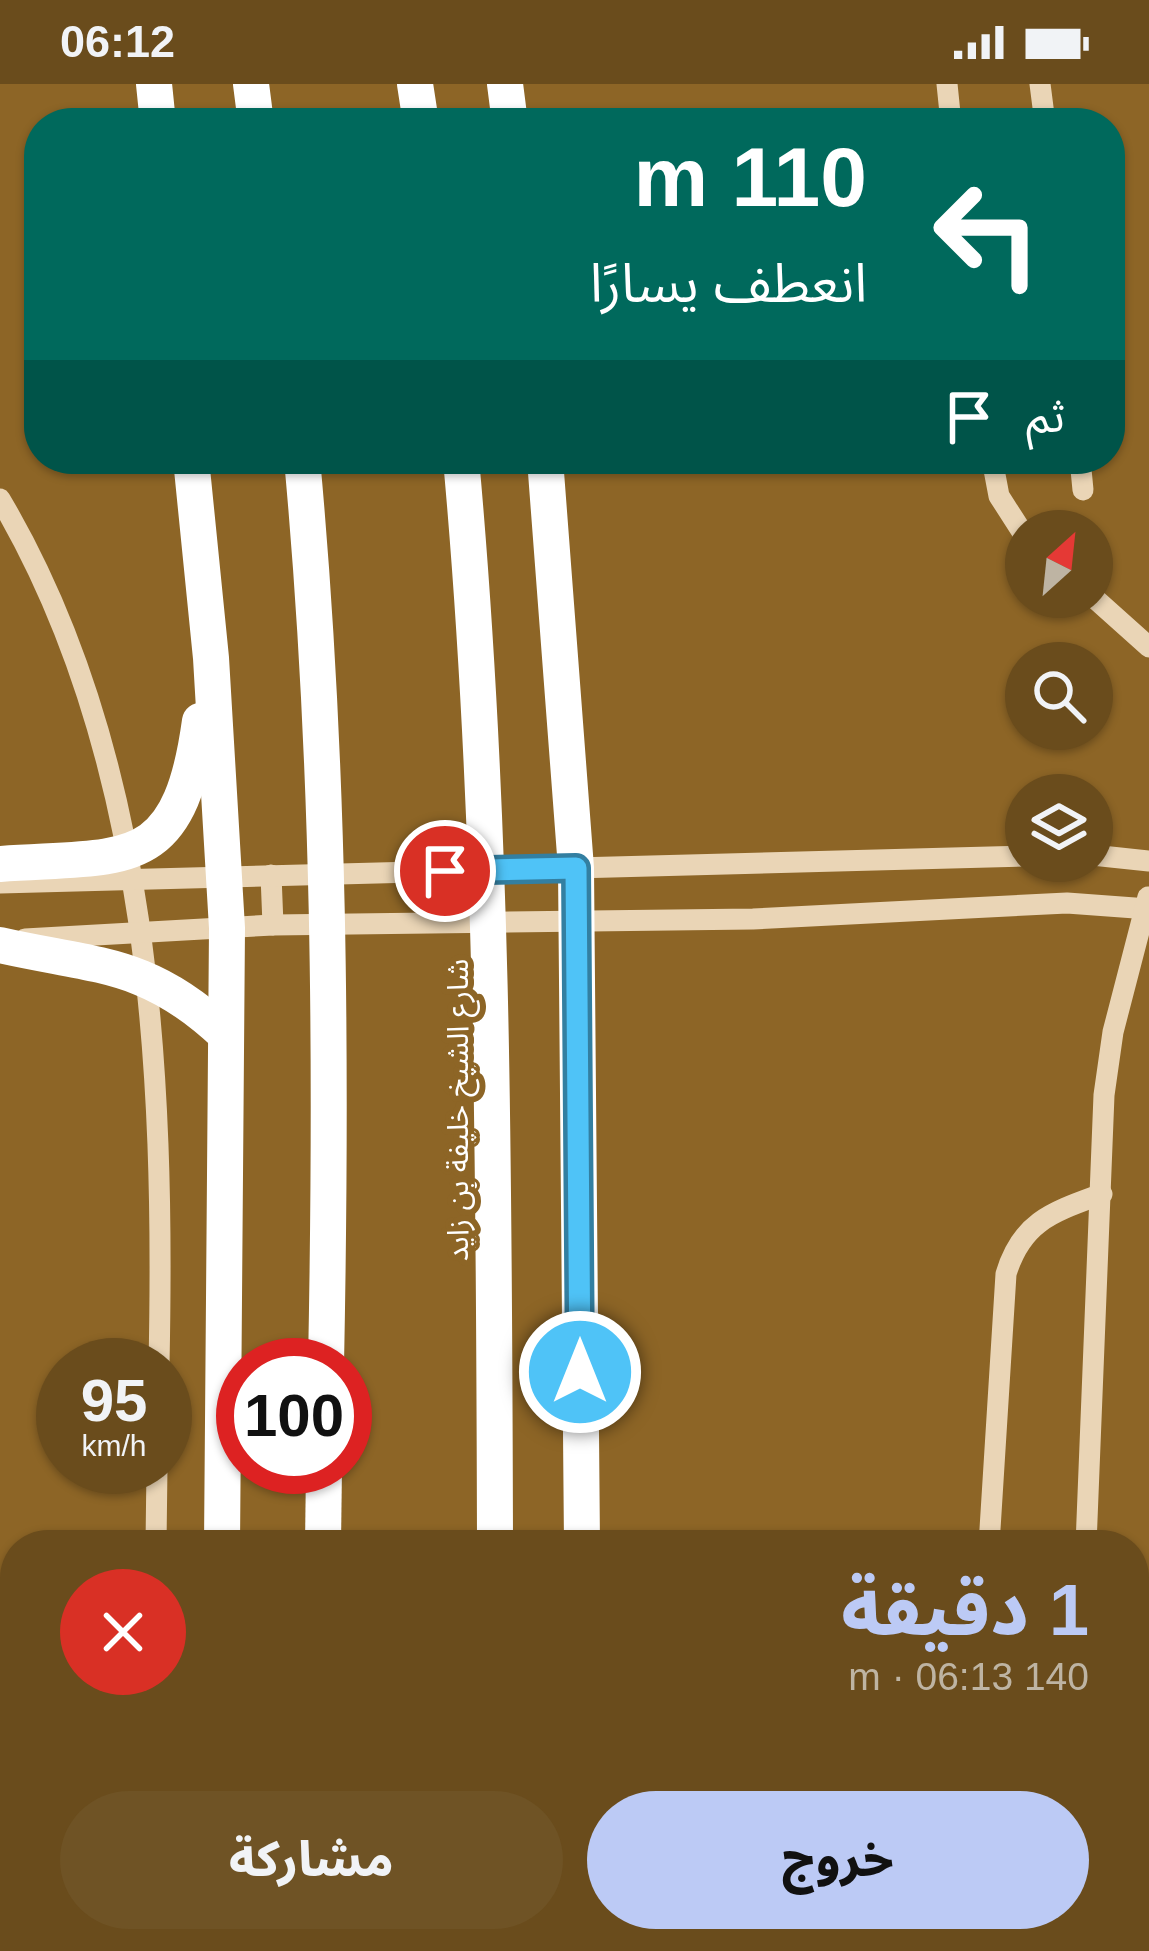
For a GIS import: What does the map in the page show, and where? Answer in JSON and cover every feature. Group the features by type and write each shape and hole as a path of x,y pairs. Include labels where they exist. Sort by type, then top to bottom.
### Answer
{"highway":[{"path":"193,474 211,658 227,928 222,1530"},
{"path":"303,474 326,829 326,1338"},
{"name":"شارع الشيخ خليفة بن زايد","path":"462,474 480,672 492,936 495,1530"},
{"path":"546,474 576,868 582,1530"},
{"path":"0,864 110,859 136,852 154,838 193,762 211,658"},
{"path":"0,942 128,970 181,997 226,1035"},
{"path":"323,1530 324,1494"}],"street":[{"path":"995,474 999,496 1008,510"},
{"path":"1081,474 1083,490"},
{"path":"0,499 69,633 117,816 156,1051 163,1204 160,1338"},
{"path":"1113,614 1149,646"},
{"path":"0,883 1005,857"},
{"path":"1113,857 1149,861"},
{"path":"271,875 273,925"},
{"path":"1087,1530 1104,1095 1113,1032 1149,894"},
{"path":"0,942 273,925 577,923 1067,903 1149,908"},
{"path":"990,1530 1006,1274 1014,1248 1038,1218 1102,1194"},
{"path":"156,1530 157,1494"}],"route":[{"path":"445,871 576,868 580,1372"}]}
